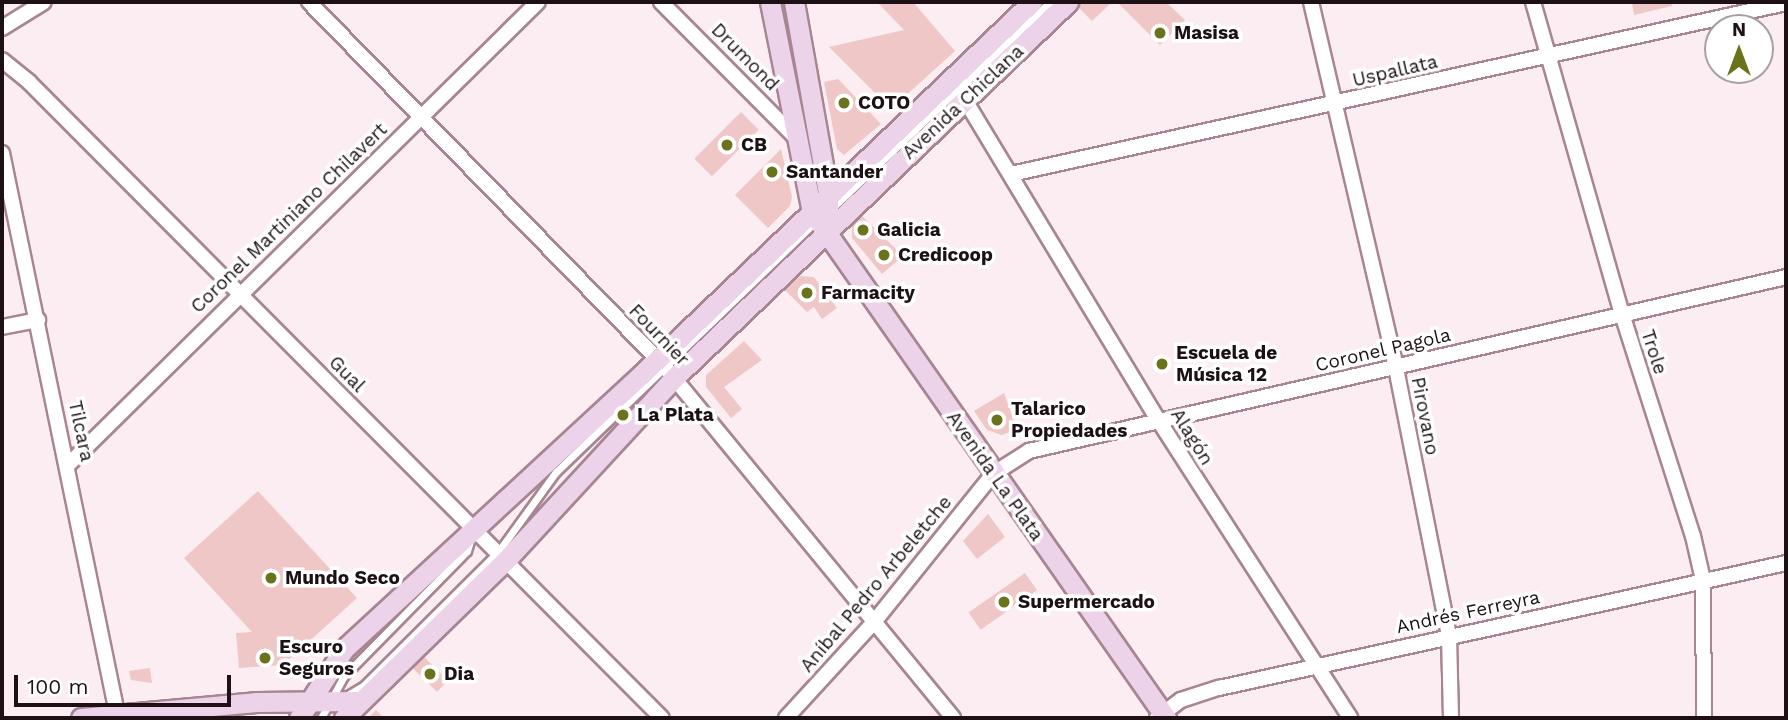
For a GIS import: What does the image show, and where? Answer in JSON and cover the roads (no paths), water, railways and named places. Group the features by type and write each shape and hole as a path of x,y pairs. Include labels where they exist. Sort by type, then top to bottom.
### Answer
{"main road":[{"name":"Avenida La Plata","path":"770,2 800,142 834,247 1161,716"},
{"name":"Avenida La Plata","path":"794,2 823,212"},
{"name":"Avenida Chiclana","path":"823,212 965,100 1068,2"},
{"name":"Avenida Chiclana","path":"823,212 1029,3"},
{"path":"81,718 118,717 256,702 319,714 358,701 502,556 665,368 823,212"},
{"path":"319,714 344,649 475,528 665,368 823,212"}],"street":[{"path":"2,28 44,2"},
{"name":"Fournier","path":"309,2 419,119 665,368 953,718"},
{"name":"Coronel Martiniano Chilavert","path":"69,464 238,294 538,2"},
{"name":"Drumond","path":"661,2 800,142"},
{"name":"Pirovano","path":"1311,2 1396,368 1449,636 1451,718"},
{"name":"Trole","path":"1533,2 1622,314 1693,536 1703,580 1704,718"},
{"name":"Uspallata","path":"1011,174 1786,3"},
{"name":"Gual","path":"2,60 29,82 662,718"},
{"name":"Alagón","path":"965,100 1157,418 1350,718"},
{"name":"Tilcara","path":"2,153 69,464 118,717"},
{"name":"Coronel Pagola","path":"993,474 1029,451 1157,418 1396,368 1786,277"},
{"path":"2,327 38,320"},
{"name":"Aníbal Pedro Arbeletche","path":"786,718 874,622 993,474"},
{"name":"Andrés Ferreyra","path":"1161,716 1181,700 1219,688 1786,563"}],"lane":[{"path":"823,212 1050,2"},
{"path":"319,714 364,685 502,556"}],"place":[{"name":"Masisa","path":"1160,33"},
{"name":"COTO","path":"844,103"},
{"name":"CB","path":"727,145"},
{"name":"Santander","path":"772,172"},
{"name":"Galicia","path":"863,230"},
{"name":"Credicoop","path":"884,255"},
{"name":"Farmacity","path":"807,293"},
{"name":"Escuela de Música 12","path":"1162,364"},
{"name":"La Plata","path":"623,415"},
{"name":"Talarico Propiedades","path":"997,420"},
{"name":"Mundo Seco","path":"271,578"},
{"name":"Supermercado","path":"1004,602"},
{"name":"Escuro Seguros","path":"265,658"},
{"name":"Dia","path":"430,674"}]}
